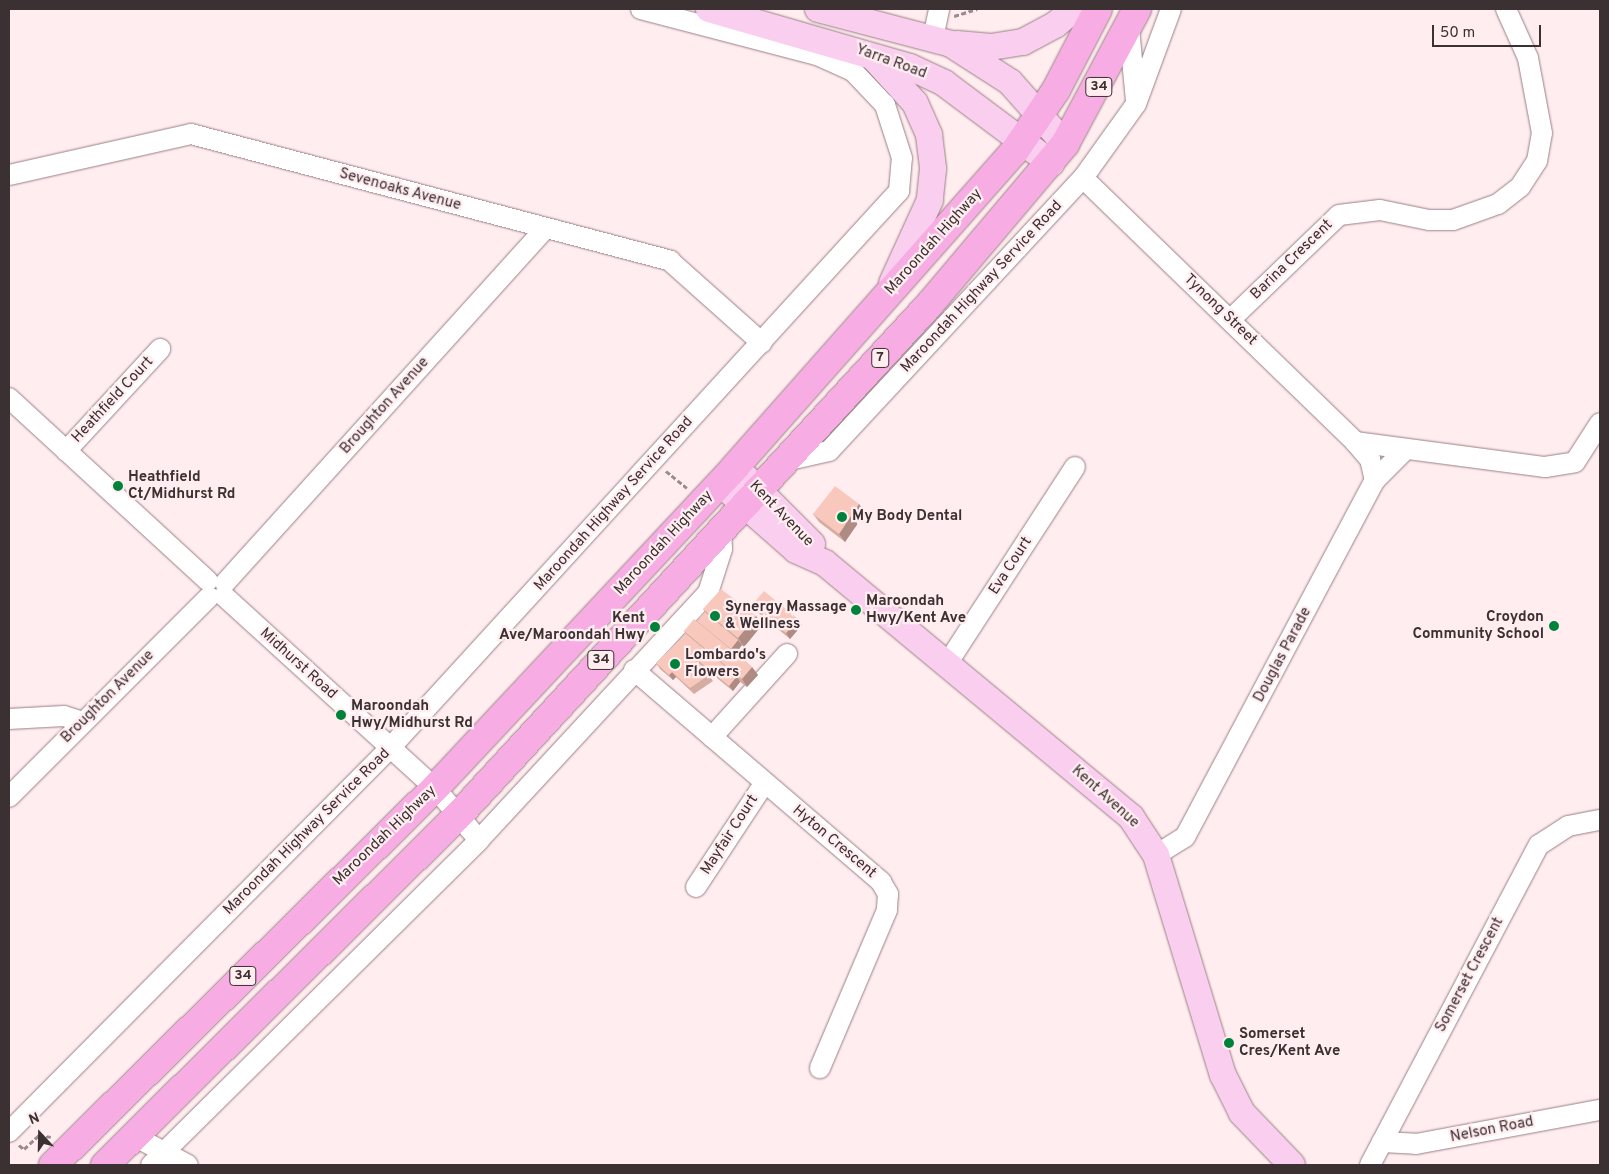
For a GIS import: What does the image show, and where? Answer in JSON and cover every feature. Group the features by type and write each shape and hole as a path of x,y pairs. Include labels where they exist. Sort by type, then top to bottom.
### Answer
{"highway":[{"name":"Maroondah Highway","path":"53,1165 434,788 727,475 1020,141 1038,118 1098,9"},
{"name":"34","path":"1058,153 1133,18"},
{"name":"7","path":"752,498 929,305 1058,153"},
{"name":"34","path":"105,1165 459,815 752,498"}],"main road":[{"name":"Yarra Road","path":"709,9 862,50 944,83 1020,141 1058,153"},
{"name":"Yarra Road","path":"818,9 942,41 1010,82 1038,118 1058,153"},
{"path":"944,83 952,68 942,41 991,47 1023,42 1055,25 1074,9"},
{"path":"862,50 890,72 915,103 929,135 933,169 930,200 885,297"},
{"name":"Kent Avenue","path":"727,475 826,563 1131,817 1156,855 1223,1075 1242,1113 1292,1165"}],"street":[{"path":"641,9 755,22"},
{"path":"939,9 942,41"},
{"name":"Maroondah Highway Service Road","path":"785,461 829,451 1083,178 1136,104 1171,9"},
{"name":"Barina Crescent","path":"1230,320 1339,216 1380,210 1429,220 1453,220 1498,204 1520,187 1537,161 1542,133 1528,58 1506,9"},
{"path":"1133,18 1136,104"},
{"name":"Maroondah Highway Service Road","path":"9,1132 390,748 899,191 902,158 886,105 872,89 840,62 755,22"},
{"name":"Sevenoaks Avenue","path":"9,175 191,134 670,261 762,343"},
{"name":"Tynong Street","path":"1083,178 1355,442 1370,459 1375,480"},
{"name":"Broughton Avenue","path":"9,797 216,589 545,229"},
{"name":"Heathfield Court","path":"66,451 160,349"},
{"name":"Midhurst Road","path":"12,407 66,451 434,788 479,840"},
{"path":"1355,442 1545,467 1575,462 1600,423"},
{"name":"Douglas Parade","path":"1156,855 1185,837 1375,480 1405,450"},
{"name":"Eva Court","path":"948,664 1075,467"},
{"path":"157,1159 479,840 634,670 708,593 722,549 722,531"},
{"path":"712,737 788,654"},
{"name":"Hyton Crescent","path":"634,670 764,784 881,882 888,894 887,910 820,1068"},
{"path":"9,719 64,716 82,722"},
{"name":"Mayfair Court","path":"696,887 764,784"},
{"name":"Somerset Crescent","path":"1370,1165 1539,845 1568,826 1600,820"},
{"name":"Nelson Road","path":"1382,1142 1416,1144 1600,1110"},
{"path":"134,1136 157,1159 188,1165"}],"path":[{"path":"656,458 690,489"}],"building":[{"name":"My Body Dental","path":"835,486 859,504 839,534 813,514"},
{"path":"721,589 756,616 738,638 703,609"},
{"path":"764,591 798,619 786,633 752,605"},
{"path":"705,612 738,640 731,649 697,621"},
{"path":"694,619 752,667 742,679 684,631"},
{"path":"686,634 737,676 729,686 688,652 709,675 690,688 672,672 669,675 656,663"}],"place":[{"name":"Heathfield Ct/Midhurst Rd","path":"118,486"},
{"name":"My Body Dental","path":"842,517"},
{"name":"Maroondah Hwy/Kent Ave","path":"856,610"},
{"name":"Synergy Massage & Wellness","path":"715,616"},
{"name":"Croydon Community School","path":"1554,626"},
{"name":"Kent Ave/Maroondah Hwy","path":"655,627"},
{"name":"Lombardo's Flowers","path":"675,664"},
{"name":"Maroondah Hwy/Midhurst Rd","path":"341,715"},
{"name":"Somerset Cres/Kent Ave","path":"1229,1043"}]}
